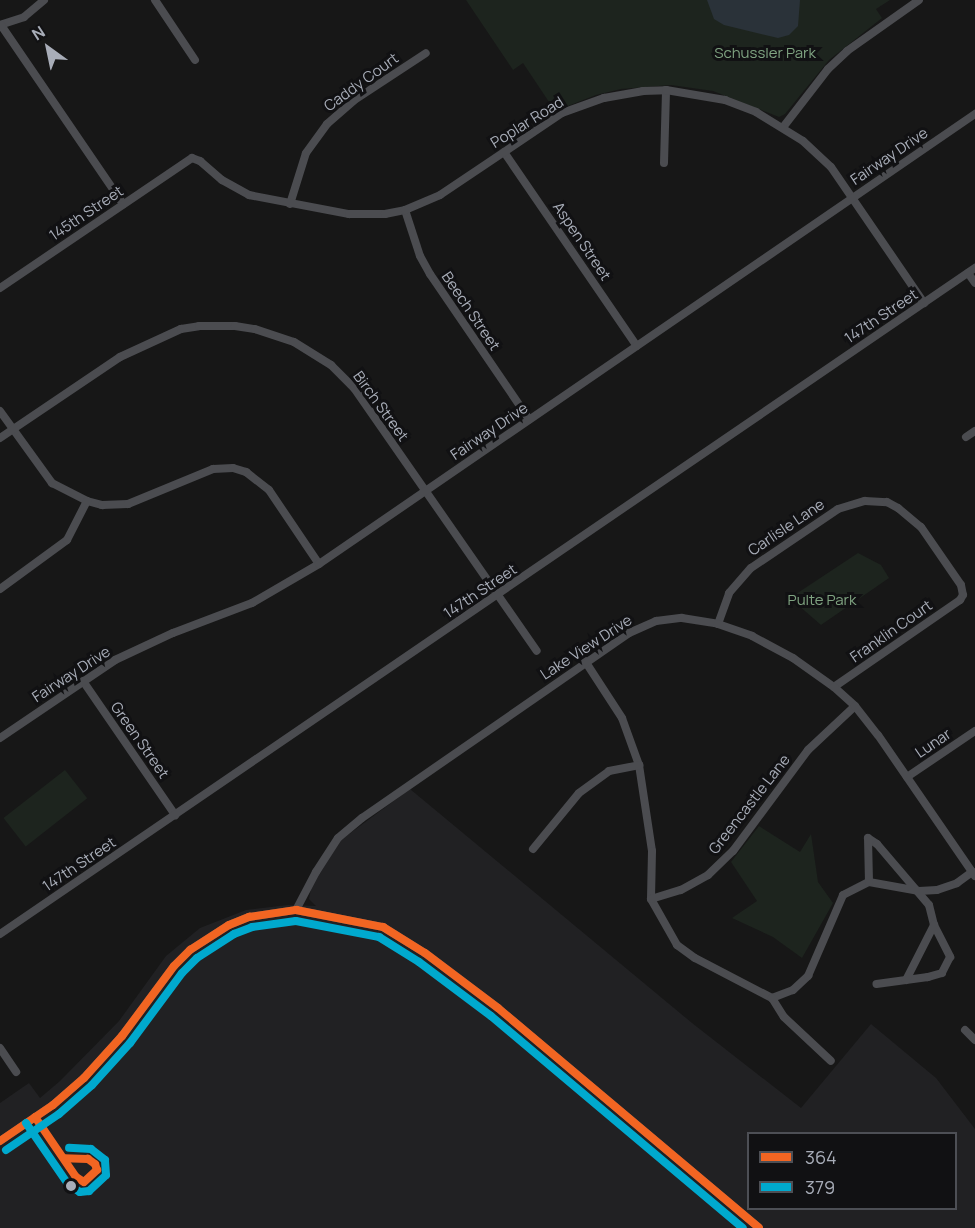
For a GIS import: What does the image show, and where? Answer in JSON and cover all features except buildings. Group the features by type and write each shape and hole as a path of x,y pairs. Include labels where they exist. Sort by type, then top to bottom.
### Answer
{"street":[{"path":"44,0 24,17 0,25 123,204"},
{"path":"155,0 195,60"},
{"path":"784,126 828,69 847,51 919,0"},
{"name":"Caddy Court","path":"290,204 306,153 327,124 353,101 426,53"},
{"path":"664,163 666,90"},
{"name":"Poplar Road","path":"187,160 192,158 200,160 222,180 249,195 366,216 405,210 440,195 544,124 583,104 643,91 666,90 726,100 784,126 819,155 852,197 924,303"},
{"name":"Fairway Drive","path":"0,738 115,660 173,633 252,603 319,564 975,114"},
{"name":"Aspen Street","path":"504,152 637,346"},
{"name":"145th Street","path":"0,288 187,160"},
{"name":"Beech Street","path":"405,210 420,256 430,274 529,419"},
{"path":"972,271 975,283"},
{"name":"147th Street","path":"0,934 972,271"},
{"name":"Birch Street","path":"0,438 120,357 159,337 199,326 255,328 305,347 345,377 537,651"},
{"path":"0,411 52,483 87,501 102,504 128,504 213,469 240,470 263,483 319,564"},
{"path":"966,437 975,431"},
{"path":"0,589 67,540 87,501"},
{"name":"Carlisle Lane","path":"718,624 729,593 751,568 838,509 865,501 887,502 910,515 921,527 961,585 963,595"},
{"name":"Franklin Court","path":"834,687 960,600 963,595"},
{"name":"Lake View Drive","path":"296,910 316,872 338,838 585,661 629,633 656,621 682,618 718,624 774,647 834,687 855,706 878,735 974,873"},
{"path":"585,661 622,718 639,765 652,851 651,899 677,945 695,958 772,998 784,1017 831,1061"},
{"name":"Green Street","path":"83,681 175,815"},
{"name":"Greencastle Lane","path":"651,899 681,890 708,875 733,851 808,750 855,706"},
{"name":"Lunar","path":"907,777 975,731"},
{"path":"533,849 579,793 609,771 639,765"},
{"path":"869,882 868,838 877,844 929,905 934,925 950,957 942,973 876,984"},
{"path":"772,998 794,990 808,976 843,895 869,882 919,891 950,886 974,873"},
{"path":"0,1141 53,1105 84,1078 122,1036 174,966 190,950 229,925 249,917 296,910 383,927 425,953 485,998 759,1228"},
{"path":"906,980 934,925"},
{"path":"965,1030 975,1040"},
{"path":"0,1048 16,1072"}],"shaded area":[{"path":"707,0 800,0 798,26 789,35 778,38 724,25 714,19"},
{"path":"410,789 692,1023 801,1108 871,1024 936,1078 975,1129 975,1228 0,1228 0,1103 29,1083 40,1098 60,1081 119,1021 166,956 200,928 246,910 288,905 316,906 309,899 312,883 341,840"}],"green space":[{"name":"Schussler Park","path":"466,0 890,0 876,9 882,18 829,60 785,114 779,117 713,91 671,85 621,89 596,95 555,111 523,63 513,70"},
{"name":"Pulte Park","path":"858,553 881,565 889,578 821,625 790,598"},
{"path":"65,770 87,798 26,846 4,818"},
{"path":"759,826 800,852 811,834 818,882 833,903 802,958 773,937 732,918 757,901 731,862"}],"transit line":[{"name":"364","path":"0,1141 53,1105 84,1078 122,1036 174,966 190,950 229,925 249,917 296,910 383,927 425,953 498,1008 759,1228"},
{"name":"379","path":"6,1150 59,1114 92,1085 130,1043 182,973 197,958 234,934 252,927 296,921 379,937 419,962 491,1016 743,1228"},
{"name":"364","path":"35,1117 76,1177 84,1182 97,1170 95,1164 88,1159 64,1158"},
{"name":"379","path":"26,1123 68,1184 80,1192 89,1191 106,1175 105,1160 91,1149 69,1148"}]}
